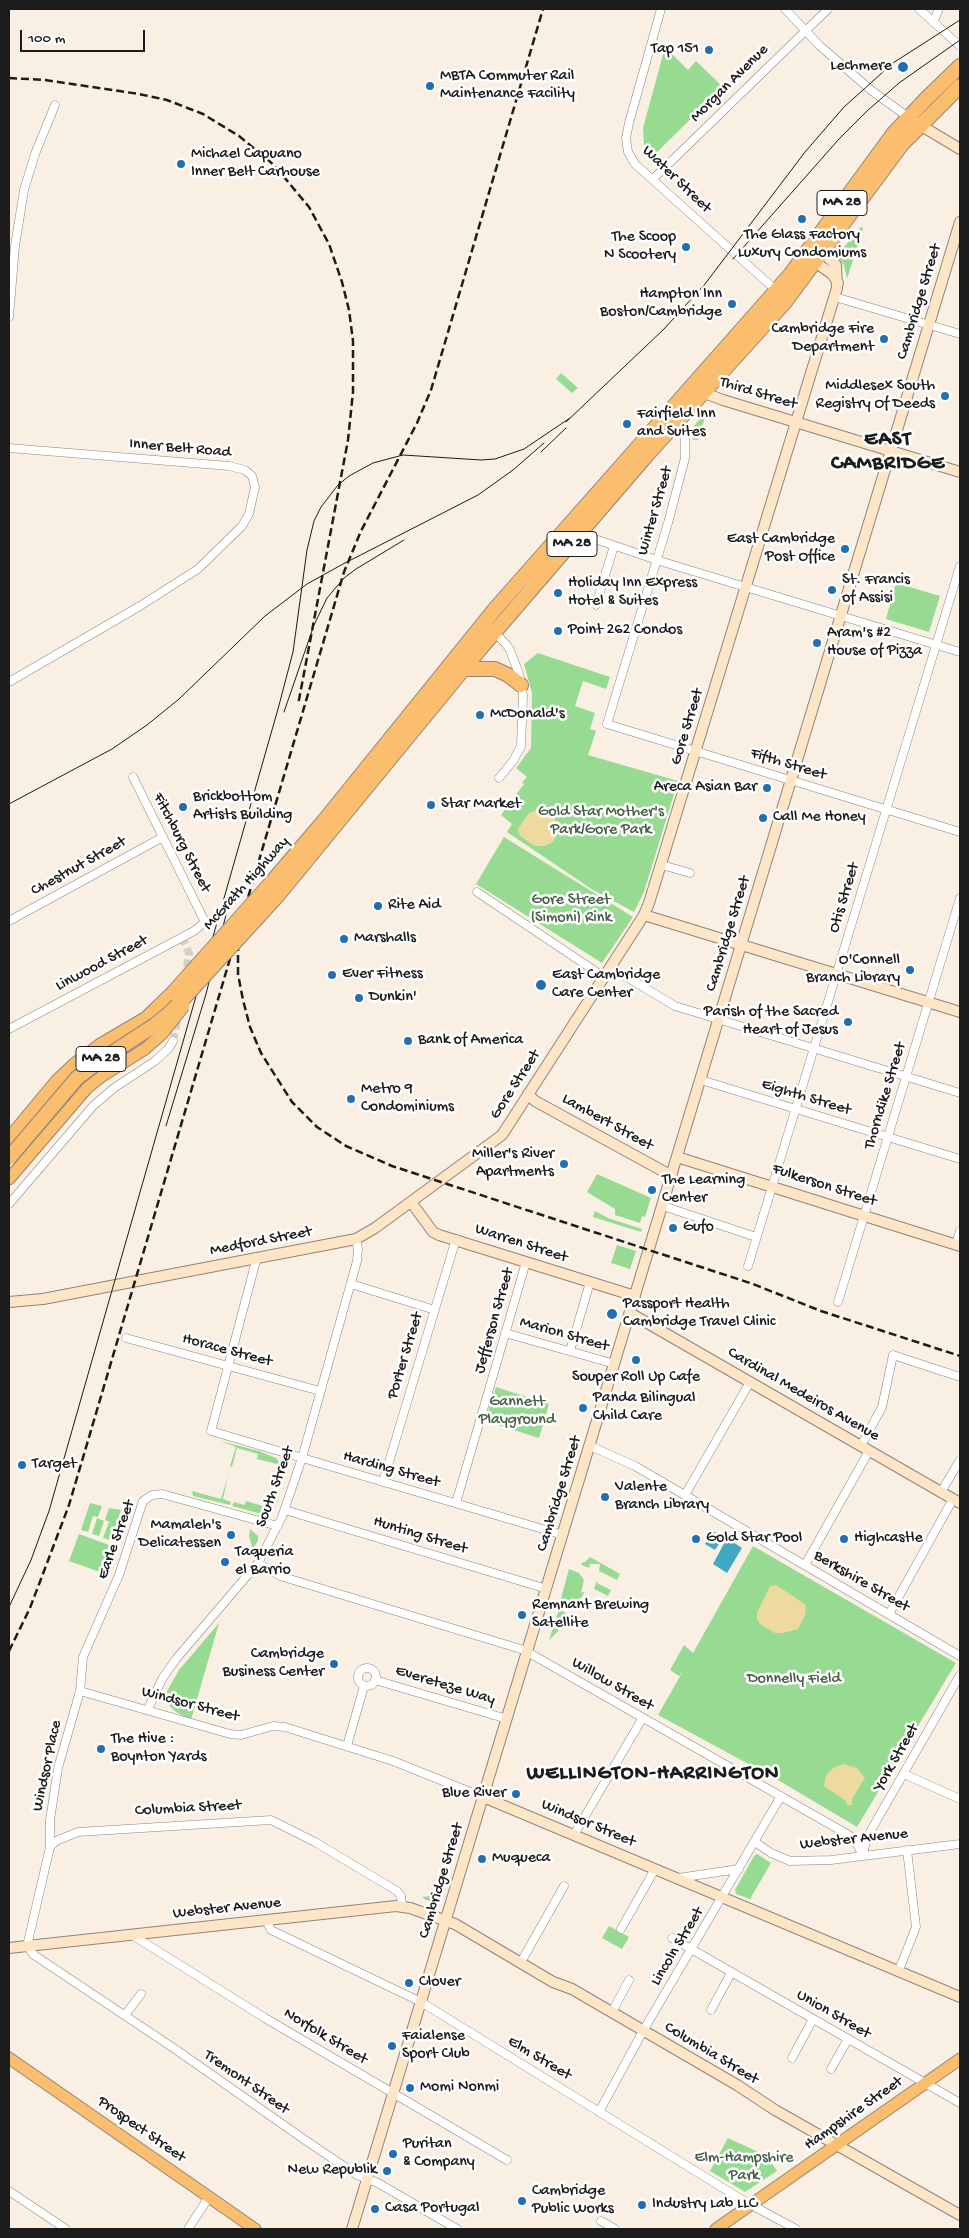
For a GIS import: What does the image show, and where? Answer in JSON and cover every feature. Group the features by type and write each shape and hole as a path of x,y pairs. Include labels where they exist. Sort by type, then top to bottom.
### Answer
{"highway":[{"name":"MA 28","path":"484,622 697,390 777,312 819,257 914,121 960,66"},
{"name":"MA 28","path":"495,632 678,419 697,390 801,261 874,158 914,121 960,86"},
{"name":"McGrath Highway","path":"9,1158 77,1078 159,1022 206,976 324,821 484,622"},
{"name":"McGrath Highway","path":"9,1140 58,1081 100,1046 146,1019 274,889 495,632"},
{"path":"463,669 496,669 508,674 521,685"}],"main road":[{"path":"914,121 960,149"},
{"name":"Cambridge Street","path":"352,2229 960,222"},
{"name":"Gore Street","path":"491,1144 502,1135 644,915 662,865 697,752 835,297 838,283 819,257"},
{"name":"Third Street","path":"697,390 960,472"},
{"path":"644,915 960,1012"},
{"name":"McGrath Highway","path":"9,1179 87,1088 102,1076 145,1049 162,1034 206,976"},
{"name":"Lambert Street","path":"528,1094 536,1101 672,1176"},
{"name":"Medford Street","path":"9,1302 50,1298 356,1239 375,1228 491,1144"},
{"name":"Fulkerson Street","path":"677,1157 772,1185 958,1245"},
{"name":"Warren Street","path":"411,1202 433,1232 635,1296"},
{"name":"Cardinal Medeiros Avenue","path":"630,1313 957,1501"},
{"name":"Windsor Street","path":"483,1797 960,1997"},
{"name":"Webster Avenue","path":"9,1948 402,1906 446,1920"},
{"name":"Columbia Street","path":"446,1920 612,2012 837,2145 960,2215"},
{"name":"Prospect Street","path":"9,2058 255,2229"},
{"name":"Hampshire Street","path":"716,2229 960,2059"}],"street":[{"name":"Water Street","path":"661,9 626,138 627,150 632,160 777,290"},
{"path":"784,9 872,91 914,121"},
{"name":"Morgan Avenue","path":"653,179 828,9"},
{"path":"919,9 960,46"},
{"path":"934,22 939,9"},
{"path":"9,317 15,246 23,198 35,154 55,105"},
{"path":"777,290 779,295 777,312"},
{"path":"835,297 960,334"},
{"name":"Winter Street","path":"607,724 686,454 685,435 678,419"},
{"name":"Inner Belt Road","path":"9,448 229,466 245,470 252,476 255,486 249,514 242,526 198,569 140,606 9,682"},
{"path":"580,534 746,588 960,652"},
{"path":"596,605 614,546"},
{"name":"Otis Street","path":"748,1266 960,566"},
{"path":"484,622 510,650 521,685 523,703 521,746 513,761 499,778"},
{"name":"Fifth Street","path":"607,724 960,832"},
{"name":"Fitchburg Street","path":"133,776 206,922"},
{"name":"Chestnut Street","path":"9,921 163,837"},
{"path":"662,865 690,873"},
{"path":"477,892 604,976"},
{"name":"Thorndike Street","path":"838,1302 960,898"},
{"name":"Linwood Street","path":"9,1029 194,931 206,922"},
{"path":"610,967 675,1006 960,1093"},
{"path":"9,1204 92,1106 114,1088 155,1061 169,1048 173,1041"},
{"name":"Eighth Street","path":"701,1080 960,1159"},
{"path":"662,1206 756,1237"},
{"path":"958,1245 960,1232"},
{"name":"South Street","path":"148,1709 167,1672 176,1659 258,1563 278,1526 302,1458 351,1284 358,1255 356,1239"},
{"name":"Porter Street","path":"383,1482 456,1239"},
{"path":"228,1366 257,1257"},
{"name":"Jefferson Street","path":"456,1503 526,1262"},
{"path":"570,1351 590,1282"},
{"path":"351,1284 435,1310"},
{"name":"Marion Street","path":"505,1333 615,1364"},
{"name":"Horace Street","path":"126,1338 320,1391"},
{"path":"805,1565 865,1448 882,1407 893,1355 960,1378"},
{"name":"Harding Street","path":"228,1366 211,1431 563,1535"},
{"path":"684,1495 750,1382"},
{"name":"Berkshire Street","path":"590,1446 635,1466 960,1656"},
{"path":"942,1492 960,1460"},
{"name":"Earle Street","path":"80,1691 83,1657 119,1575 140,1508 147,1497 162,1494 278,1526"},
{"path":"889,1614 957,1501"},
{"name":"Hunting Street","path":"285,1510 547,1588"},
{"name":"Willow Street","path":"258,1563 277,1575 481,1636 527,1652 854,1838 863,1856"},
{"name":"Evereteze Way","path":"364,1686 358,1678 362,1669 372,1670 375,1680"},
{"name":"York Street","path":"863,1856 866,1839 960,1675"},
{"name":"Evereteze Way","path":"375,1680 507,1719"},
{"name":"Evereteze Way","path":"364,1686 371,1685 375,1680"},
{"name":"Evereteze Way","path":"347,1746 364,1686"},
{"name":"Windsor Street","path":"80,1691 230,1734 241,1735 279,1726 393,1760 483,1797"},
{"name":"Windsor Place","path":"50,1847 50,1820 58,1768 80,1691"},
{"path":"574,1835 642,1719"},
{"path":"904,1774 960,1799"},
{"name":"Lincoln Street","path":"599,2112 643,2031 781,1796"},
{"name":"Columbia Street","path":"50,1847 56,1841 78,1832 150,1826 176,1827 271,1820 315,1842 397,1891 400,1894 402,1906"},
{"name":"Webster Avenue","path":"755,1842 772,1853 790,1861 863,1856 960,1844"},
{"path":"27,1946 50,1847"},
{"path":"898,1970 916,1927 907,1850"},
{"path":"622,1929 656,1869"},
{"path":"678,1878 739,1869"},
{"path":"521,1962 564,1886"},
{"name":"Elm Street","path":"266,1920 271,1930 421,2002 752,2205 796,2229"},
{"name":"Norfolk Street","path":"132,1935 265,2018 506,2160"},
{"name":"Union Street","path":"672,1938 960,2103"},
{"name":"Tremont Street","path":"27,1946 34,1955 125,2015 357,2175 378,2183 457,2229"},
{"path":"711,2010 731,1973"},
{"path":"612,2012 629,1980"},
{"path":"125,2015 141,1994"},
{"path":"792,2058 813,2019"},
{"path":"831,2069 848,2039"},
{"path":"9,2190 66,2229"},
{"path":"188,2229 209,2198"},
{"path":"600,2220 615,2229"}],"green space":[{"path":"665,47 688,70 696,61 723,87 651,158 644,146 643,128"},
{"path":"861,227 863,228 847,279 844,265 838,258 839,253"},
{"path":"561,373 578,388 572,393 556,379"},
{"path":"705,412 698,440 693,440 691,430"},
{"path":"896,583 940,596 929,632 886,619"},
{"name":"Gold Star Mother's Park/Gore Park","path":"538,653 610,677 606,689 583,681 575,706 595,713 590,729 596,731 588,755 678,781 644,892 634,912 593,890 507,832 512,824 501,815 524,784 522,782 527,777 516,768 531,748 532,693 524,664"},
{"name":"Gore Street (Simoni) Rink","path":"504,837 633,917 602,963 476,884"},
{"path":"597,1174 651,1198 645,1217 642,1216 640,1223 615,1215 615,1209 587,1192"},
{"path":"595,1211 608,1218 642,1229 641,1232 593,1217"},
{"path":"617,1245 636,1251 630,1269 611,1263"},
{"name":"Gannett Playground","path":"496,1387 549,1404 539,1438 485,1421"},
{"path":"220,1441 259,1451 276,1458 285,1469 286,1474 279,1472 281,1465 257,1459 258,1454 237,1448 232,1467 230,1466 236,1447"},
{"path":"228,1475 223,1499 231,1502 230,1505 193,1496 192,1491 221,1499"},
{"path":"281,1493 278,1501 275,1505 265,1512 258,1513 232,1506 234,1502 244,1505 246,1501 269,1508 271,1501 277,1502"},
{"path":"90,1503 102,1506 98,1517 93,1516 88,1532 81,1530"},
{"path":"109,1508 121,1510 111,1540 103,1538 109,1522 112,1523 105,1520"},
{"path":"97,1518 104,1521 99,1536 92,1534"},
{"path":"250,1529 258,1536 258,1541 248,1556 252,1546 249,1536"},
{"path":"79,1534 109,1545 100,1572 69,1561"},
{"name":"Donnelly Field","path":"753,1546 956,1663 857,1827 778,1780 658,1715 683,1671 679,1676 670,1670 684,1645 693,1653"},
{"path":"590,1557 620,1574 617,1580 599,1571 600,1564 590,1564 589,1568 582,1565 581,1563"},
{"path":"569,1569 579,1573 584,1580 581,1593 585,1591 574,1611 560,1602"},
{"path":"597,1580 597,1583 611,1590 608,1596 594,1589"},
{"path":"559,1609 568,1615 557,1628 559,1630 549,1640"},
{"path":"219,1623 191,1720 176,1712 169,1705 167,1691 179,1670"},
{"path":"757,1854 771,1863 750,1899 736,1894 735,1890 754,1856"},
{"path":"441,1896 436,1903 422,1897"},
{"path":"609,1926 629,1937 622,1949 602,1938"},
{"name":"Elm-Hampshire Park","path":"728,2138 767,2156 777,2171 745,2192 710,2171"}],"sand":[{"path":"539,809 551,812 558,825 553,842 545,846 535,846 520,836 518,829 529,813"},
{"path":"776,1585 806,1606 805,1615 798,1629 775,1633 760,1624 757,1619 757,1613 770,1586"},
{"path":"843,1764 857,1768 865,1778 852,1799 852,1805 847,1805 846,1801 824,1786 826,1775 833,1768"}],"water":[{"path":"713,1531 723,1537 720,1542 714,1541 719,1544 715,1550 705,1544"},
{"path":"727,1538 742,1548 727,1573 713,1564"}],"tunnel":[{"path":"182,937 189,953 186,975"},
{"path":"173,1041 178,1016"}],"tram line":[{"path":"566,422 664,329 705,284 805,152 844,107 893,63 960,20"},
{"path":"733,259 839,139 867,111 899,83 960,40"},
{"path":"9,1607 31,1560 49,1511 278,709 293,652 307,550 314,521 321,507 338,485 349,476 373,463 403,455 481,460 495,459 524,449 570,418"},
{"path":"541,452 566,428"},
{"path":"9,804 112,749 147,725 179,699 265,616 307,584 478,495 513,470 544,443"},
{"path":"284,712 314,625 327,598 344,578 404,540"},
{"path":"166,1126 206,994 228,907"}],"railway":[{"path":"9,1651 30,1608 69,1505 344,572 361,531 417,423 431,390 543,9"},
{"path":"9,78 45,80 139,94 167,100 203,114 239,136 274,165 309,207 329,244 349,310 353,341 353,392 348,440 298,705"},
{"path":"238,943 238,974 243,1000 250,1027 261,1053 292,1102 317,1127 346,1146 392,1166 753,1284 821,1311 960,1356"}],"place":[{"name":"Tap 151","path":"709,50"},
{"name":"Lechmere","path":"903,67"},
{"name":"MBTA Commuter Rail Maintenance Facility","path":"430,86"},
{"name":"Michael Capuano Inner Belt Carhouse","path":"181,164"},
{"name":"The Glass Factory Luxury Condomiums","path":"802,219"},
{"name":"The Scoop N Scootery","path":"686,247"},
{"name":"Hampton Inn Boston/Cambridge","path":"732,304"},
{"name":"Cambridge Fire Department","path":"884,339"},
{"name":"Middlesex South Registry Of Deeds","path":"945,396"},
{"name":"Fairfield Inn and Suites","path":"627,424"},
{"name":"East Cambridge Post Office","path":"845,549"},
{"name":"St. Francis of Assisi","path":"832,590"},
{"name":"Holiday Inn Express Hotel & Suites","path":"558,593"},
{"name":"Point 262 Condos","path":"558,631"},
{"name":"Aram's #2 House of Pizza","path":"817,643"},
{"name":"McDonald's","path":"480,715"},
{"name":"Areca Asian Bar","path":"767,788"},
{"name":"Star Market","path":"431,805"},
{"name":"Brickbottom Artists Building","path":"183,807"},
{"name":"Call Me Honey","path":"763,818"},
{"name":"Rite Aid","path":"378,906"},
{"name":"Marshalls","path":"344,939"},
{"name":"O'Connell Branch Library","path":"910,970"},
{"name":"Ever Fitness","path":"332,975"},
{"name":"East Cambridge Care Center","path":"541,985"},
{"name":"Dunkin'","path":"359,998"},
{"name":"Parish of the Sacred Heart of Jesus","path":"848,1022"},
{"name":"Bank of America","path":"408,1041"},
{"name":"Metro 9 Condominiums","path":"351,1099"},
{"name":"Miller's River Apartments","path":"564,1164"},
{"name":"The Learning Center","path":"652,1190"},
{"name":"Gufo","path":"673,1228"},
{"name":"Passport Health Cambridge Travel Clinic","path":"612,1314"},
{"name":"Souper Roll Up Cafe","path":"636,1360"},
{"name":"Panda Bilingual Child Care","path":"583,1408"},
{"name":"Target","path":"22,1465"},
{"name":"Valente Branch Library","path":"605,1497"},
{"name":"Mamaleh's Delicatessen","path":"231,1535"},
{"name":"Gold Star Pool","path":"696,1539"},
{"name":"Highcastle","path":"844,1539"},
{"name":"Taqueria el Barrio","path":"225,1562"},
{"name":"Remnant Brewing Satellite","path":"522,1615"},
{"name":"Cambridge Business Center","path":"334,1664"},
{"name":"The Hive : Boynton Yards","path":"101,1749"},
{"name":"Blue River","path":"516,1794"},
{"name":"Muqueca","path":"482,1859"},
{"name":"Clover","path":"409,1983"},
{"name":"Faialense Sport Club","path":"392,2046"},
{"name":"Momi Nonmi","path":"410,2088"},
{"name":"Puritan & Company","path":"393,2154"},
{"name":"New Republik","path":"387,2171"},
{"name":"Cambridge Public Works","path":"522,2201"},
{"name":"Industry Lab LLC","path":"642,2205"},
{"name":"Casa Portugal","path":"375,2209"}],"district":[{"name":"EAST CAMBRIDGE","path":"888,453"},
{"name":"WELLINGTON-HARRINGTON","path":"653,1775"}]}
